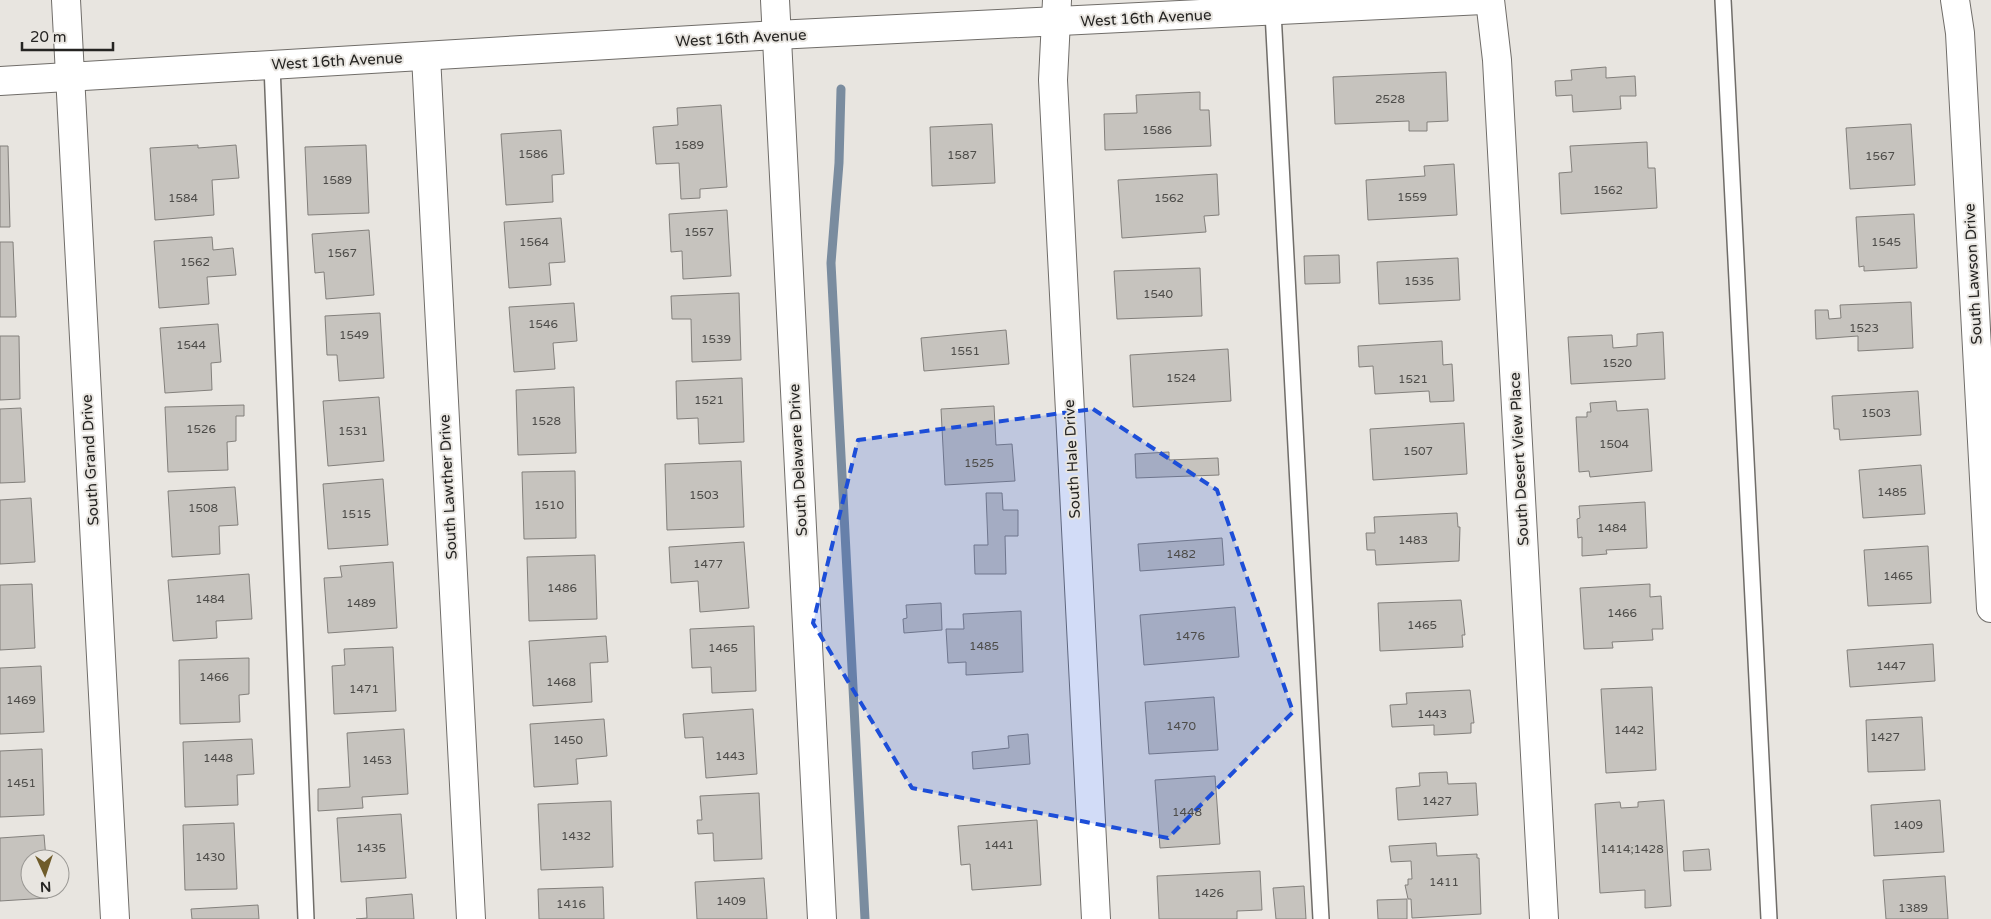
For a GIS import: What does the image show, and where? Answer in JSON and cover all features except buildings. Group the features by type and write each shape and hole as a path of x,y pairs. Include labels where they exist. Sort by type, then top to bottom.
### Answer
{"street":[{"name":"South Grand Drive","path":"66,0 115,919"},
{"name":"South Delaware Drive","path":"775,0 822,919"},
{"name":"West 16th Avenue","path":"0,81 776,36 1056,11 1273,12 1483,0"},
{"name":"South Desert View Place","path":"1490,0 1497,60 1544,919"},
{"name":"South Lawson Drive","path":"1955,0 1961,42 1991,608"},
{"name":"South Hale Drive","path":"1056,11 1053,80 1096,919"},
{"name":"South Lawther Drive","path":"426,56 471,919"}],"lane":[{"path":"1723,0 1769,919"},
{"path":"1273,12 1321,919"},
{"path":"272,65 306,919"}],"highlighted area":[{"path":"1093,409 1217,490 1293,712 1168,838 912,788 813,623 858,440"}],"waterway":[{"path":"841,89 839,163 831,263 865,919"}]}
